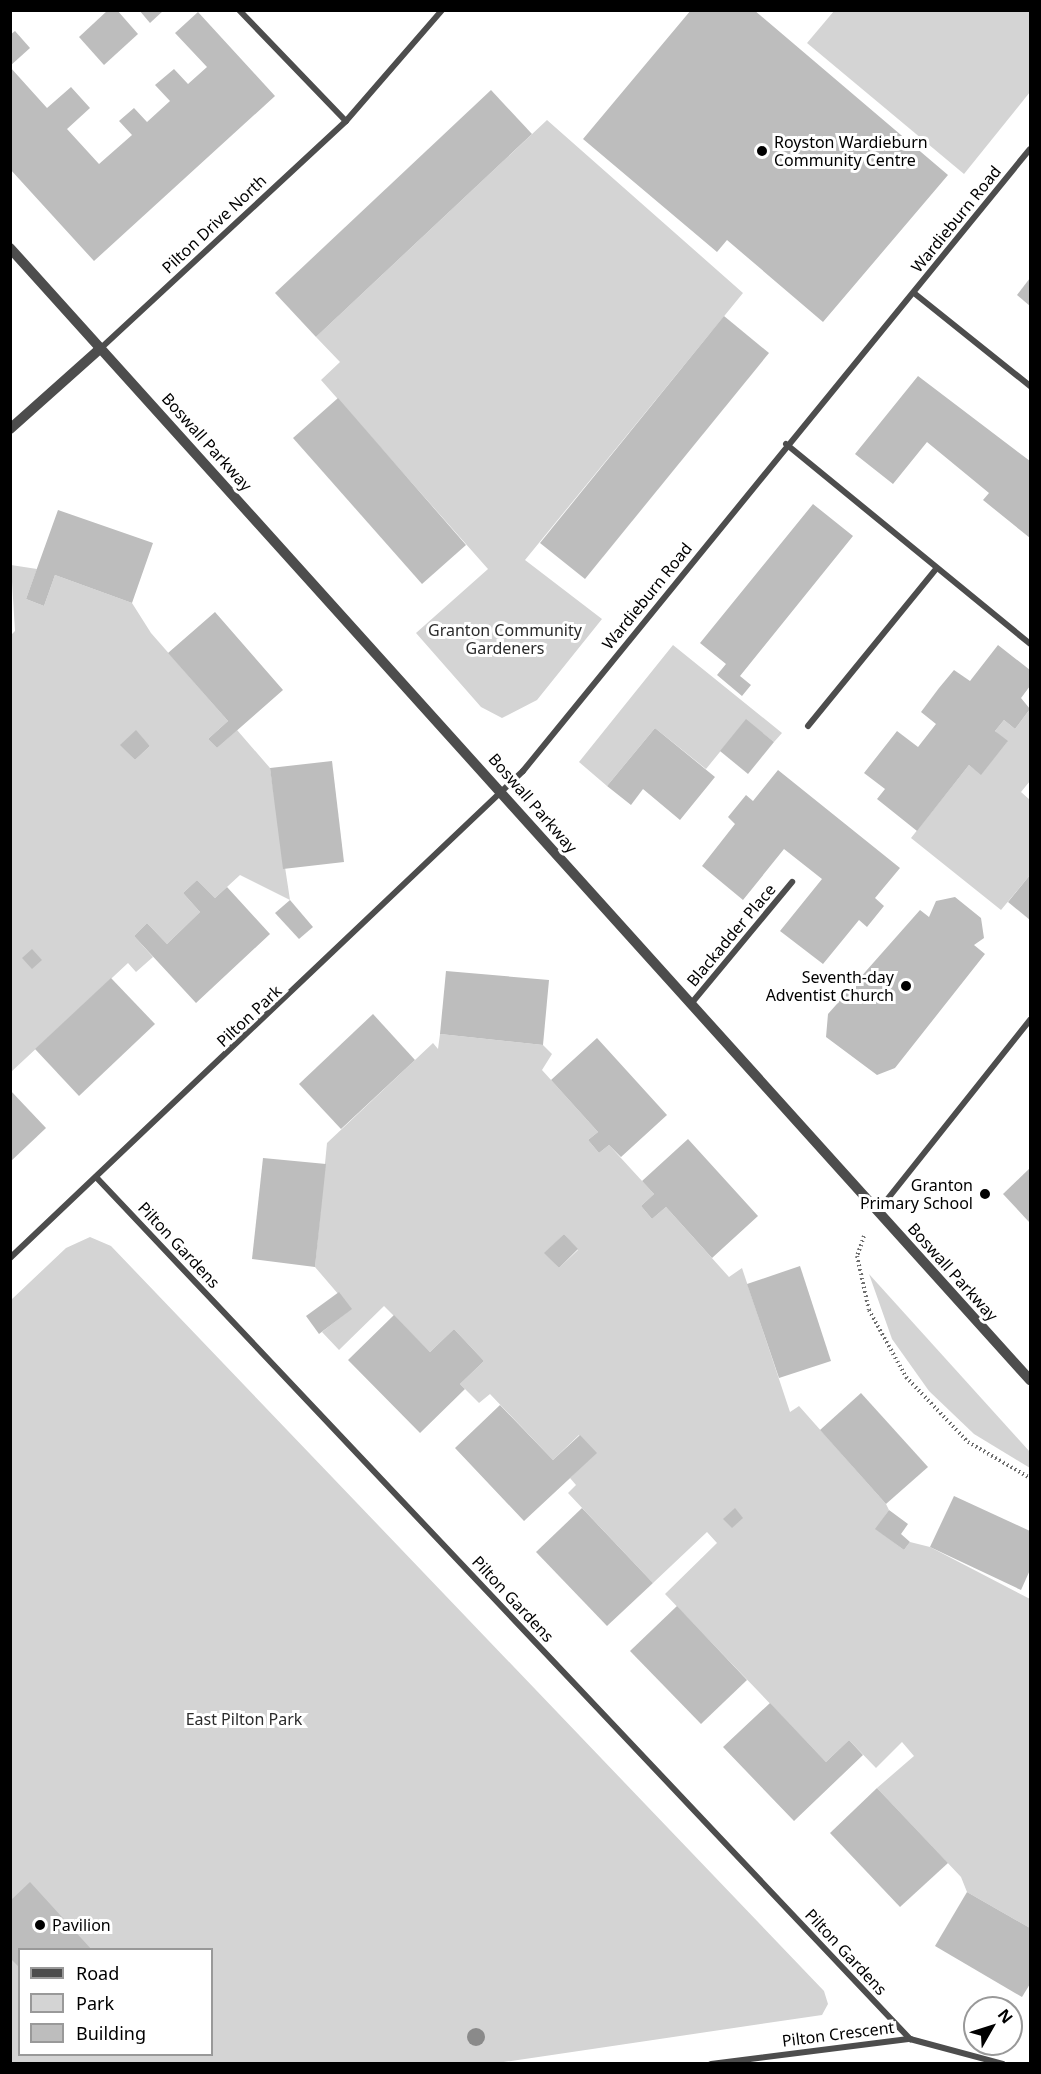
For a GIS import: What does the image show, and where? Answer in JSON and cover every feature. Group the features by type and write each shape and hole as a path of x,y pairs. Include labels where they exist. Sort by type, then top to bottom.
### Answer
{"street":[{"path":"239,10 346,121"},
{"name":"Pilton Drive North","path":"101,348 346,121 442,10"},
{"name":"Wardieburn Road","path":"504,792 786,444 914,293 1030,148"},
{"name":"Boswall Parkway","path":"10,248 504,792 690,1006 1030,1380"},
{"path":"914,293 1030,386"},
{"path":"10,429 101,348"},
{"path":"786,444 1030,644"},
{"path":"808,726 936,569"},
{"name":"Pilton Park","path":"10,1258 504,792"},
{"name":"Blackadder Place","path":"690,1006 792,882"},
{"path":"878,1211 1030,1020"},
{"name":"Pilton Gardens","path":"96,1177 910,2039"},
{"name":"Pilton Crescent","path":"711,2064 910,2039 1003,2064"}],"path":[{"path":"878,1211 857,1256 884,1344 936,1413 968,1442 1030,1478"}],"green space":[{"path":"834,11 1030,11 1030,92 964,174 807,43"},
{"name":"Granton Community Gardeners","path":"547,120 743,293 525,560 602,619 537,700 502,718 481,707 416,633 488,569 321,380 340,362 316,337"},
{"path":"11,565 37,569 26,599 44,606 55,575 132,603 151,633 228,721 208,739 217,748 237,730 270,768 290,900 240,875 215,898 197,880 183,893 200,912 167,944 147,923 134,936 153,957 136,972 128,963 11,1072 10,636 15,631","holes":["136,731 150,746 135,760 121,745"]},
{"path":"673,645 782,733 774,742 746,720 706,769 655,728 607,786 579,762"},
{"path":"1030,709 1030,781 1021,792 1030,800 1030,875 1001,910 911,838 969,765 981,774 1007,742 995,731 1004,720 1015,729"},
{"path":"440,1034 543,1045 552,1054 542,1070 598,1132 588,1140 599,1153 609,1145 654,1194 641,1206 652,1219 666,1207 729,1277 742,1268 790,1412 799,1406 886,1504 889,1510 876,1529 904,1550 910,1542 930,1547 1030,1599 1030,1928 967,1892 961,1877 877,1788 914,1756 902,1742 876,1768 849,1740 826,1762 665,1594 717,1543 707,1532 653,1583 568,1493 576,1485 570,1478 596,1453 579,1435 553,1460 490,1394 479,1403 460,1384 484,1361 454,1329 430,1352 384,1306 339,1350 322,1332 351,1309 315,1267 327,1143 433,1043 438,1049","holes":["564,1234 578,1250 559,1268 545,1253"]},
{"name":"East Pilton Park","path":"90,1237 111,1246 824,1991 828,2004 822,2015 497,2063 11,2063 11,1300 66,1248"},
{"path":"869,1274 1030,1452 1030,1468 974,1434 929,1391 892,1339"}],"building":[{"path":"108,10 117,10 138,34 104,65 79,37"},
{"path":"139,10 164,10 150,23"},
{"path":"691,10 754,10 948,175 823,322 727,240 717,252 583,139"},
{"path":"198,12 275,96 94,261 10,169 10,67 47,108 71,87 90,108 67,129 99,164 132,135 119,121 134,108 147,122 170,101 155,85 174,69 188,84 207,67 175,33"},
{"path":"15,31 30,48 10,66 10,35"},
{"path":"491,90 532,134 316,337 275,293"},
{"path":"1030,278 1030,306 1017,295"},
{"path":"724,316 769,353 585,579 540,543"},
{"path":"918,376 1030,461 1030,538 983,500 989,493 927,442 893,484 855,454"},
{"path":"338,398 466,545 422,584 293,438"},
{"path":"813,504 853,536 740,676 751,685 742,696 717,675 726,664 700,643"},
{"path":"58,510 153,543 132,603 55,575 44,606 26,599"},
{"path":"215,612 283,690 217,748 208,739 228,721 168,653"},
{"path":"998,645 1030,670 1030,686 1021,698 1030,709 1015,729 1004,720 995,731 1008,741 981,775 969,765 917,831 877,799 885,789 864,773 897,731 918,747 936,724 921,712 939,688 954,670 970,681"},
{"path":"746,719 774,742 748,774 720,751"},
{"path":"655,728 715,777 680,820 643,789 631,805 607,786"},
{"path":"136,730 150,746 135,760 120,745"},
{"path":"332,761 344,862 283,869 270,768"},
{"path":"778,770 900,868 875,898 884,906 867,927 859,920 823,964 780,931 822,879 784,849 743,900 702,866 735,824 728,817 746,795 753,801"},
{"path":"1030,875 1030,920 1008,902"},
{"path":"197,880 215,898 227,887 270,934 196,1003 134,936 147,923 167,944 200,912 183,893"},
{"name":"Seventh-day Adventist Church","path":"955,897 981,918 984,938 974,945 985,954 895,1068 877,1075 826,1037 828,1014 920,910 929,917 936,901"},
{"path":"290,900 313,927 299,939 275,913"},
{"path":"32,949 42,960 32,969 22,958"},
{"path":"446,971 549,980 543,1045 440,1034"},
{"path":"111,978 155,1024 79,1096 35,1049"},
{"path":"373,1014 415,1060 341,1129 299,1084"},
{"path":"597,1038 667,1115 621,1157 609,1145 599,1153 588,1140 598,1132 551,1080"},
{"path":"10,1090 46,1128 10,1162"},
{"path":"688,1139 758,1216 712,1258 666,1207 652,1219 641,1206 654,1194 642,1181"},
{"path":"263,1158 326,1164 315,1267 252,1259"},
{"path":"1030,1168 1030,1223 1003,1194"},
{"path":"564,1234 578,1249 559,1268 544,1253"},
{"path":"800,1266 831,1361 779,1378 747,1284"},
{"path":"339,1292 352,1309 319,1334 306,1316"},
{"path":"394,1315 430,1352 454,1329 484,1361 460,1384 465,1389 420,1433 348,1360"},
{"path":"861,1393 928,1467 886,1504 820,1430"},
{"path":"500,1405 553,1460 580,1435 597,1453 524,1521 455,1448"},
{"path":"954,1496 1030,1531 1030,1570 1021,1590 930,1547"},
{"path":"582,1508 653,1583 607,1626 536,1552"},
{"path":"735,1508 743,1518 732,1528 723,1519"},
{"path":"889,1510 908,1524 901,1534 910,1542 904,1550 875,1529"},
{"path":"677,1606 747,1680 701,1724 630,1651"},
{"path":"770,1703 826,1762 849,1740 863,1755 794,1821 723,1747"},
{"path":"877,1788 948,1863 900,1907 830,1833"},
{"name":"Pavilion","path":"30,1882 90,1948 18,1948 18,1966 10,1958 10,1901"},
{"path":"967,1892 1030,1928 1030,1984 1023,1996 1020,1996 935,1946"}],"place":[{"name":"Royston Wardieburn Community Centre","path":"762,151"},
{"name":"Seventh-day Adventist Church","path":"906,986"},
{"name":"Granton Primary School","path":"985,1194"},
{"name":"Pavilion","path":"40,1925"}]}
